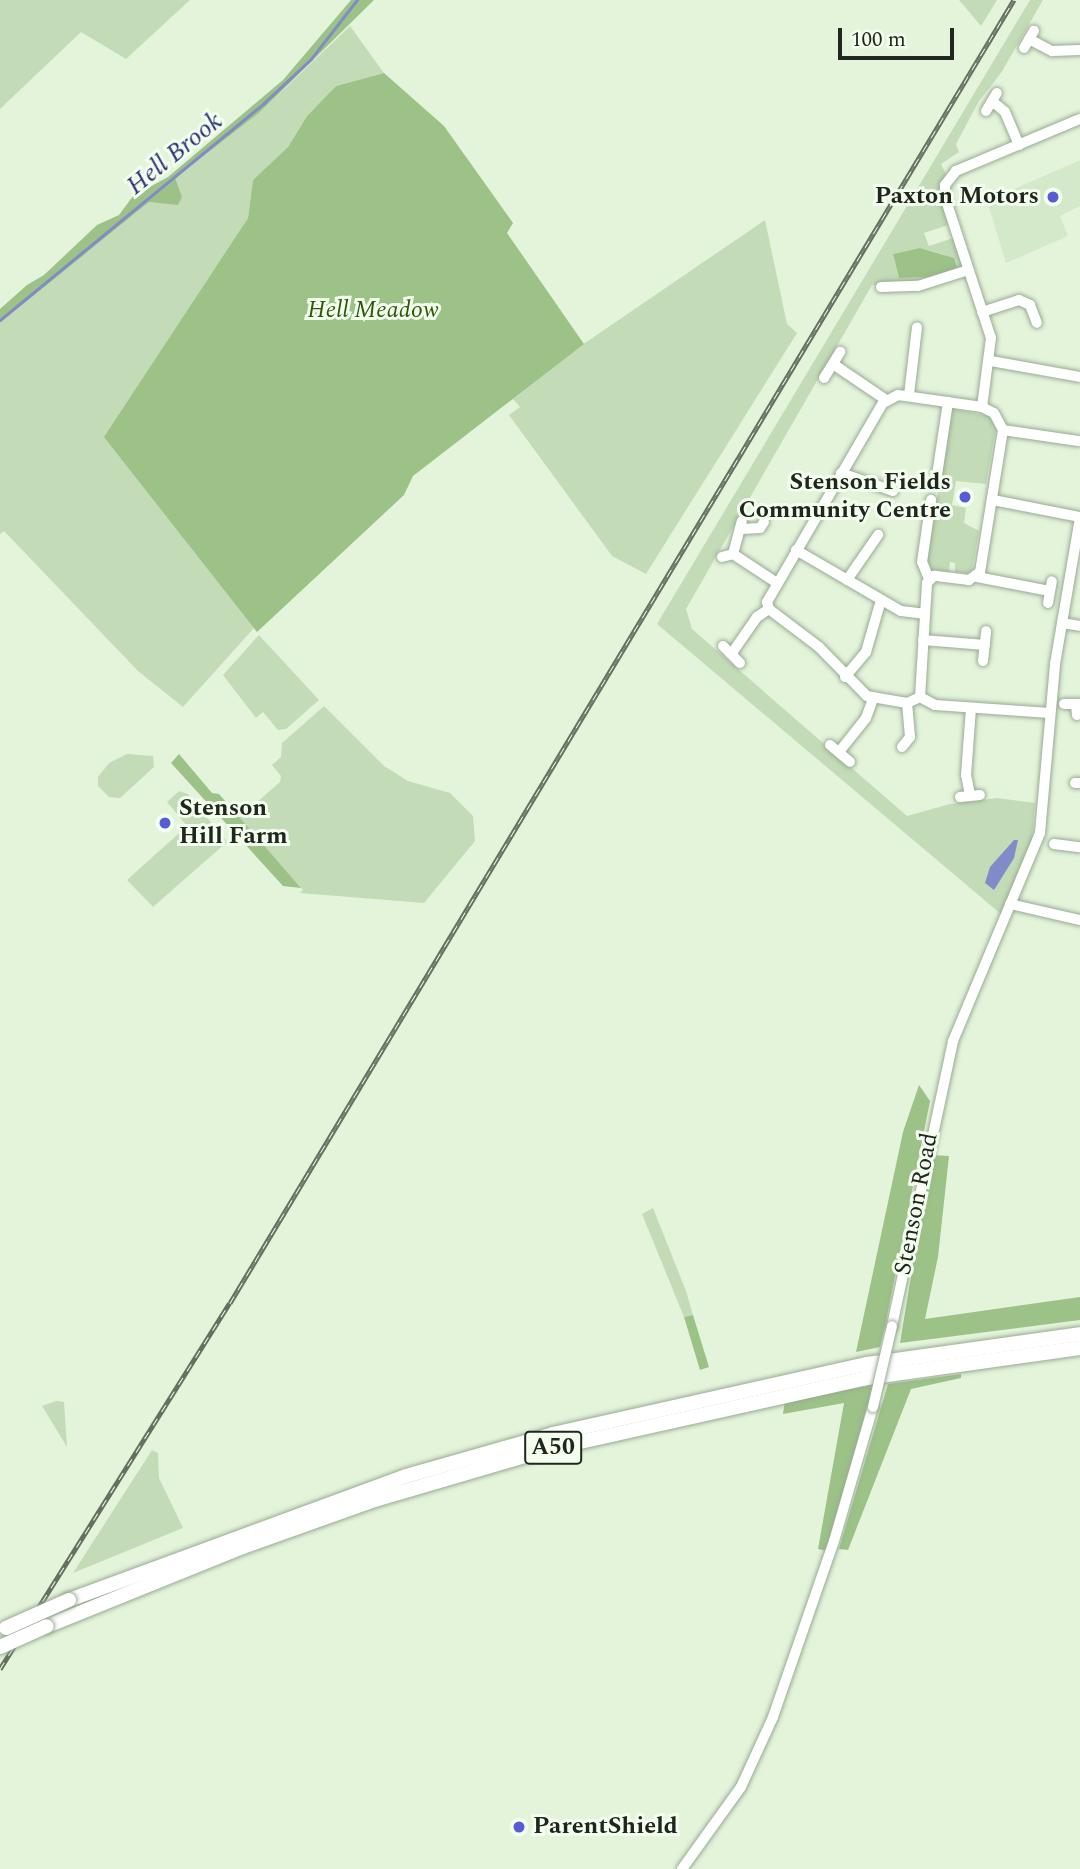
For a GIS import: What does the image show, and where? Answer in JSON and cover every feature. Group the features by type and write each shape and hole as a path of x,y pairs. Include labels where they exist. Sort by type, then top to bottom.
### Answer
{"highway":[{"name":"A50","path":"3,1630 69,1600 380,1485 553,1434 867,1364 1080,1334"},
{"name":"A50","path":"0,1647 243,1547 378,1499 549,1449 866,1378 1080,1348"}],"street":[{"path":"1029,39 1052,51 1080,50"},
{"path":"986,111 995,97 1005,111 1019,145"},
{"path":"982,407 991,361 991,338 944,197 945,185 956,171 1080,119"},
{"path":"888,283 918,286 968,270"},
{"path":"982,312 1019,299 1030,305 1037,323"},
{"path":"909,395 919,333"},
{"path":"824,379 840,352"},
{"path":"991,361 1080,377"},
{"path":"832,364 886,400 909,395 982,407 994,413 1003,430 977,577"},
{"path":"886,400 768,597 769,609 819,647 845,677 873,699 907,703 920,697"},
{"path":"937,475 948,402"},
{"path":"1003,430 1078,441"},
{"path":"1059,449 1061,438"},
{"path":"841,473 893,491"},
{"path":"920,697 924,614 929,579 922,562 932,500"},
{"path":"992,500 1080,517"},
{"name":"Stenson Road","path":"682,1869 741,1787 774,1717 834,1541 873,1407 953,1041 1040,833 1050,713 1080,517"},
{"path":"733,554 742,525 760,528 764,522"},
{"path":"847,580 878,535"},
{"path":"796,550 901,611 924,614"},
{"path":"722,557 733,554 777,583"},
{"path":"929,579 977,577 1051,586 1048,603"},
{"path":"845,677 866,652 881,600"},
{"path":"732,653 757,617 769,609"},
{"path":"1062,623 1080,626"},
{"path":"983,661 986,631"},
{"path":"923,640 985,645"},
{"path":"723,646 740,663"},
{"path":"920,697 935,705 1050,713"},
{"path":"850,762 834,748 866,718 873,699"},
{"path":"902,747 910,737 907,703"},
{"path":"1064,704 1078,708"},
{"path":"970,796 967,775 971,708"},
{"path":"1054,844 1069,841 1080,847"},
{"path":"1010,904 1080,920"}],"shaded area":[{"path":"0,0 190,0 126,59 81,32 0,109"},
{"path":"959,0 997,0 981,26"},
{"path":"1030,0 1043,0 1001,73 979,101 956,144 959,152 941,164 946,174 941,187 951,224 924,233 929,246 956,237 967,268 919,283 872,285 686,609 692,629 907,816 950,804 997,798 1035,803 1032,839 1001,914 657,624","holes":["920,248 945,255 957,268 929,277 899,278 893,254"]},
{"path":"350,26 384,73 336,86 307,116 288,147 253,180 248,218 105,437 254,628 183,707 138,671 4,531 0,534 0,323 149,202 178,204 175,178 259,113"},
{"path":"1080,160 1080,206 1060,216 1068,236 1006,263 987,201"},
{"path":"765,220 787,324 797,333 646,574 612,556 509,415 520,407 513,399 585,343"},
{"path":"951,409 989,416 996,427 986,484 956,481 952,505 966,508 964,523 979,531 972,570 967,573 955,572 955,563 950,562 949,572 926,569"},
{"path":"259,635 319,700 286,729 278,730 263,712 256,718 223,675"},
{"path":"324,706 384,766 408,781 450,793 473,816 475,841 424,903 300,893 303,890 239,818 280,782 281,776 272,765 281,757 282,743"},
{"path":"127,754 153,756 154,767 120,798 109,797 98,786 98,777 109,763"},
{"path":"179,791 188,794 227,842 153,907 127,880 187,826 167,802"},
{"path":"653,1208 693,1315 684,1317 642,1214"},
{"path":"56,1401 64,1402 67,1447 42,1406"},
{"path":"152,1450 158,1453 159,1478 183,1528 73,1573"}],"green space":[{"path":"351,0 374,0 259,113 175,178 182,197 178,205 149,202 0,323 0,309 27,285 44,275 97,225 119,215 133,196 168,177 283,80"},
{"name":"Hell Meadow","path":"384,73 444,126 513,223 507,233 584,344 413,476 404,495 257,632 104,437 248,218 253,180 288,147 307,116 336,86"},
{"path":"920,248 954,258 957,268 929,277 899,278 893,254"},
{"path":"179,754 212,793 219,794 301,888 283,886 171,763"},
{"path":"919,1085 930,1101 885,1326 880,1347 856,1352 903,1132"},
{"path":"931,1155 949,1156 938,1257 925,1319 1080,1297 1080,1320 900,1343"},
{"path":"693,1315 709,1367 700,1370 684,1317"},
{"path":"961,1374 961,1378 911,1389 848,1550 839,1549 888,1384"},
{"path":"873,1385 827,1551 818,1549 844,1403 783,1414 785,1400"}],"water":[{"path":"1014,840 1018,840 1014,858 994,890 985,883 990,867"}],"waterway":[{"name":"Hell Brook","path":"0,320 264,103 311,59 357,0"}],"railway":[{"path":"0,1669 230,1303 1014,0"}],"place":[{"name":"Paxton Motors","path":"1053,197"},
{"name":"Stenson Fields Community Centre","path":"965,497"},
{"name":"Stenson Hill Farm","path":"165,823"},
{"name":"ParentShield","path":"519,1827"}]}
